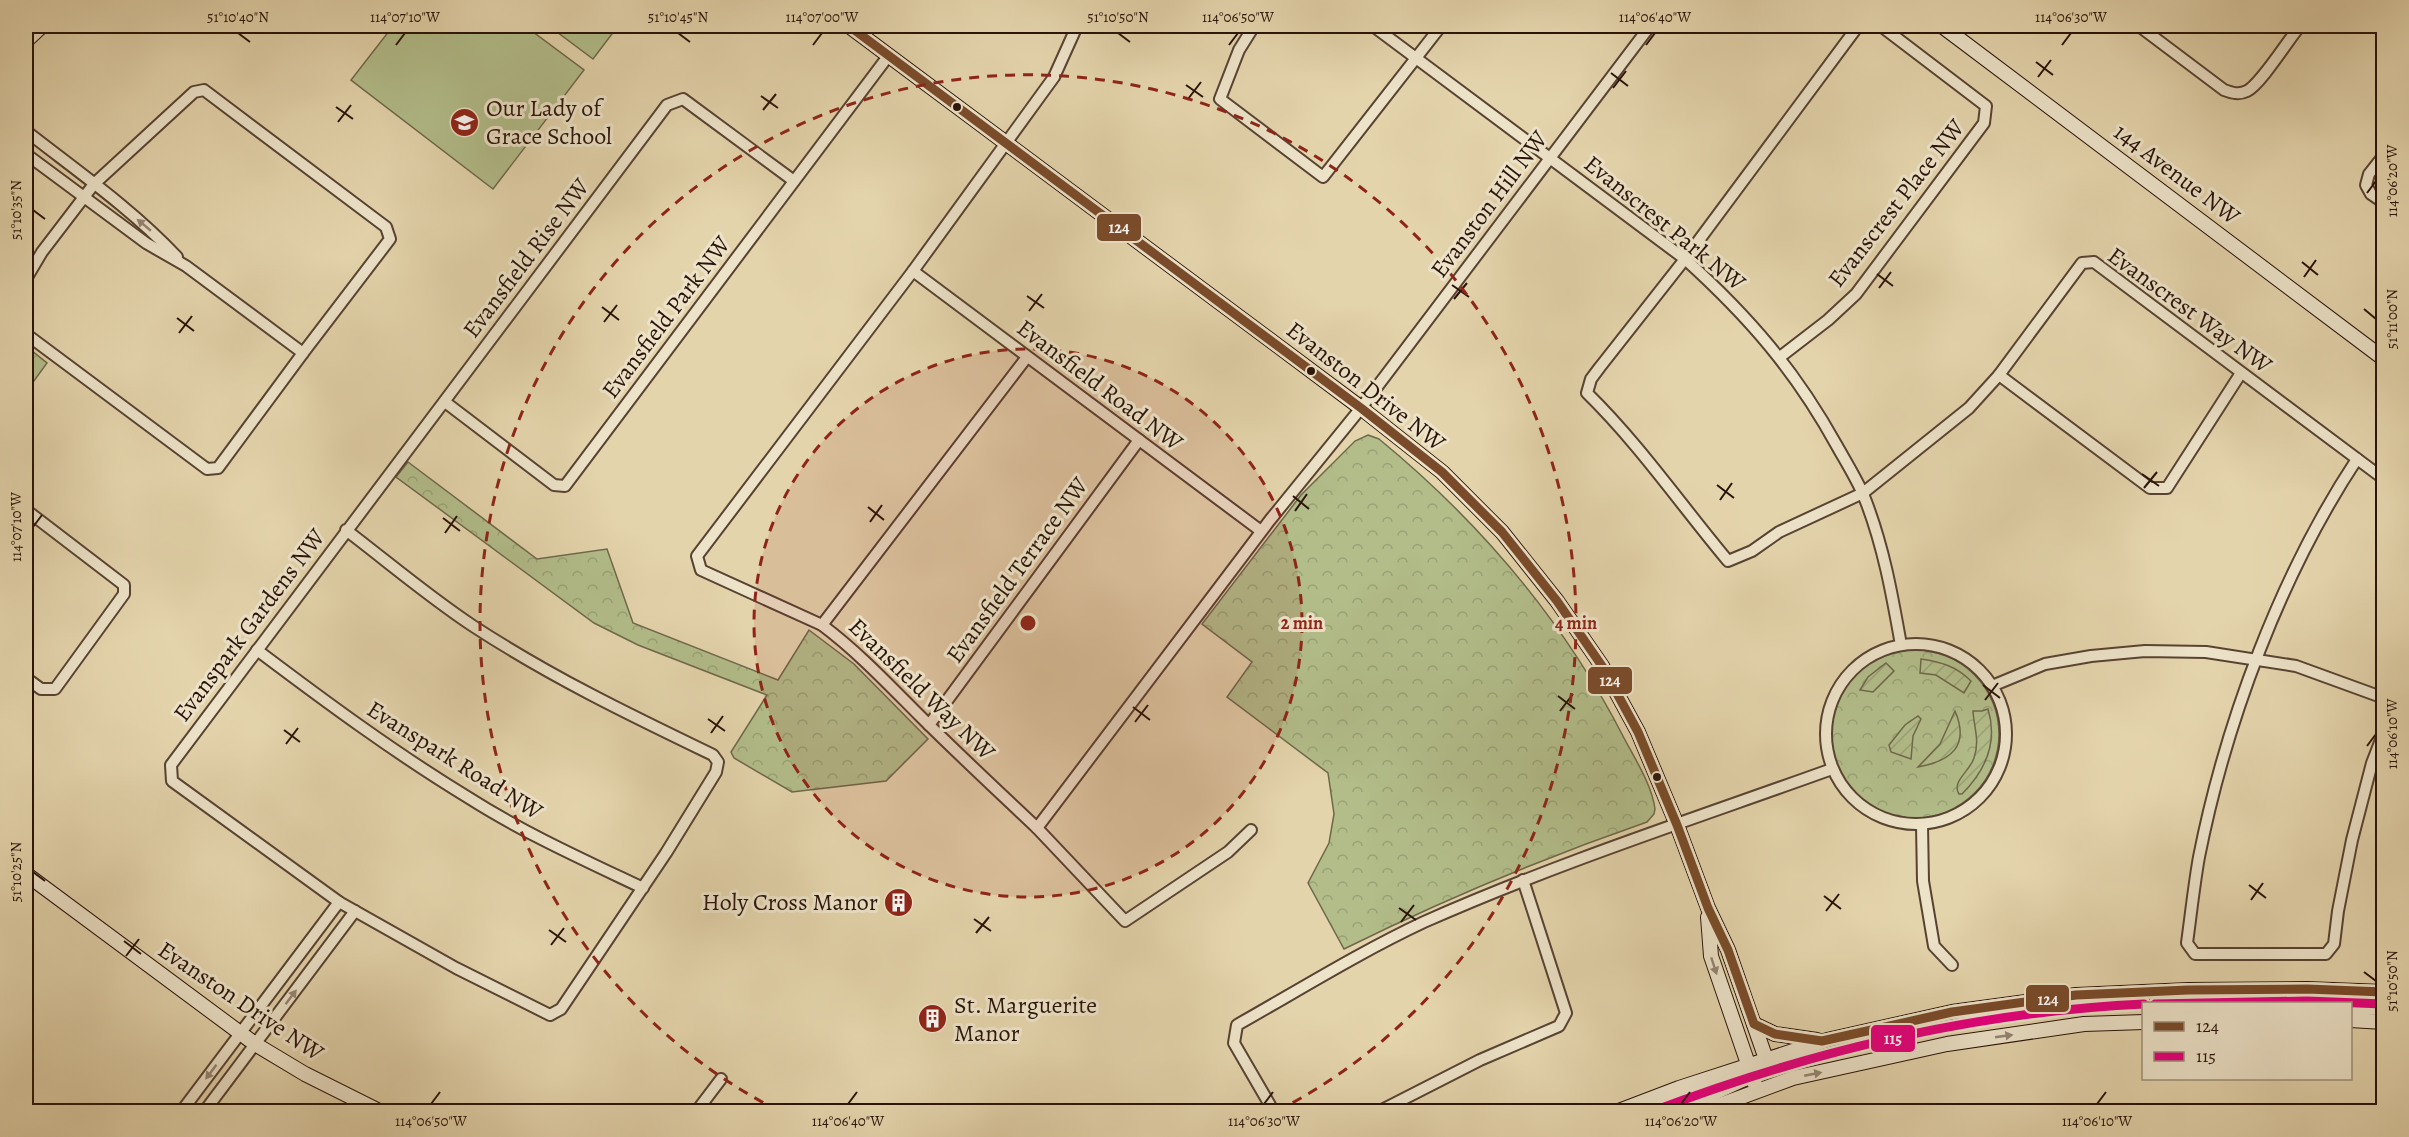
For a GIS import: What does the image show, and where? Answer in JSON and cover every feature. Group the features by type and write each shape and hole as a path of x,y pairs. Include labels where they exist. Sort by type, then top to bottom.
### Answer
{"street":[{"path":"26,41 42,26"},
{"name":"Evanston Drive NW","path":"849,26 1361,408 1442,472 1502,532 1557,601 1602,666 1638,732 1677,825 1708,908 1728,950 1766,1059"},
{"name":"Evansfield Way NW","path":"1077,26 1054,77 913,271 697,556 701,570 822,625 861,656 929,725 1037,828 1125,921 1228,852 1251,830"},
{"path":"1254,26 1239,50 1220,99 1323,177 1441,26"},
{"name":"Evanscrest Park NW","path":"1372,26 1684,259 1727,297 1780,357 1822,419 1863,493 1885,558 1901,645"},
{"name":"Evanston Hill NW","path":"1361,408 1650,26"},
{"path":"1684,259 1858,26"},
{"name":"Evanscrest Place NW","path":"1780,357 1856,294 1984,123 1986,106 1881,26"},
{"name":"144 Avenue NW","path":"1942,26 2384,358"},
{"path":"2139,26 2224,90 2235,93 2241,93 2253,87 2300,26"},
{"name":"Evansfield Park NW","path":"445,402 554,485 566,486 889,55"},
{"path":"26,279 42,252 94,184 194,92 204,90 386,227 390,239 218,468 207,469 26,334"},
{"name":"Evansfield Rise NW","path":"346,530 445,402 667,105 682,99 794,181"},
{"path":"26,131 156,234 186,266"},
{"path":"26,154 146,243 186,266 303,353"},
{"path":"2384,155 2369,174 2366,185 2371,194 2384,203"},
{"name":"Evanscrest Way NW","path":"1684,259 1591,379 1587,393 1613,419 1661,475 1728,561 1752,551 1779,532 1863,493 1969,408 1999,375 2082,263 2094,262 2384,479"},
{"name":"Evansfield Road NW","path":"913,271 1261,531"},
{"path":"822,625 1027,357"},
{"path":"1999,375 2150,489 2167,488 2241,373"},
{"path":"1037,828 1308,470 1361,408"},
{"name":"Evansfield Terrace NW","path":"929,725 1139,440"},
{"path":"2357,459 2338,489 2290,580 2256,660 2228,742 2200,856 2187,943 2195,954 2326,954 2334,944 2352,840 2372,763 2384,732"},
{"path":"26,510 124,585 124,594 55,689 41,689 26,678"},
{"name":"Evanspark Gardens NW","path":"346,530 471,624 530,662 588,695 713,755 718,762 716,772 643,888 561,1009 550,1015 456,968 339,902 172,781 171,765 256,650 346,530"},
{"path":"1901,645 1928,645 1953,652 1975,666 1992,686 2004,715 2006,736 2006,746 1997,776 1978,801 1952,818 1922,825 1894,822 1868,811 1847,793 1832,769 1826,746 1826,723 1832,701 1843,680 1859,664 1879,652 1901,645"},
{"name":"Evanspark Road NW","path":"256,650 382,743 471,800 546,841 643,888"},
{"path":"1992,686 2045,664 2091,656 2145,651 2206,652 2296,666 2384,698"},
{"path":"1274,1112 1234,1043 1237,1025 1412,929 1523,880 1832,769"},
{"path":"1922,825 1923,881 1934,946 1952,965"},
{"name":"Evanston Drive NW","path":"26,874 255,1044 305,1074 381,1112"},
{"path":"1378,1112 1480,1060 1559,1026 1566,1013 1523,880"},
{"path":"181,1112 339,902"},
{"name":"Evanston Drive NW","path":"1708,908 1711,956 1756,1090"},
{"path":"204,1112 355,911"},
{"path":"1673,1112 1749,1071 1766,1059 1822,1041 1952,1012 2076,995 2188,990 2307,989 2384,992"},
{"path":"2352,1007 2384,1008"},
{"path":"2352,1020 2384,1022"},
{"path":"1701,1112 1792,1078 1947,1044 2084,1024 2142,1022"},
{"path":"1754,1023 1775,1034 1822,1041"},
{"path":"1617,1112 1749,1071"},
{"path":"696,1112 721,1079"}],"green space":[{"path":"393,26 525,26 584,70 493,189 351,80"},
{"path":"549,26 618,26 593,59"},
{"path":"26,346 47,363 26,392"},
{"path":"1368,435 1379,439 1451,504 1485,539 1547,614 1600,695 1642,772 1655,809 1647,822 1494,881 1344,949 1308,883 1329,843 1334,814 1328,773 1227,697 1252,662 1202,624 1301,495 1355,441"},
{"path":"408,462 537,559 607,549 633,623 778,680 809,630 854,664 928,739 886,781 792,792 734,758 731,752 767,695 638,645 594,623 396,477"},
{"path":"1915,650 1947,656 1962,664 1974,675 1985,687 1993,702 1999,734 1993,766 1985,781 1974,793 1962,804 1947,812 1915,818 1883,812 1868,804 1856,793 1845,781 1837,766 1831,734 1837,702 1845,687 1856,675 1868,664 1883,656"},
{"path":"1921,659 1948,666 1960,672 1971,681 1964,693 1936,675 1920,673"},
{"path":"1886,663 1894,671 1873,692 1860,690 1868,677"},
{"path":"1988,709 1992,733 1988,755 1978,775 1962,794 1959,794 1957,785 1972,763 1976,752 1977,740 1973,711"},
{"path":"1955,711 1959,723 1959,743 1948,756 1940,761 1918,767 1940,744"},
{"path":"1918,716 1921,719 1913,736 1911,759 1891,752 1889,745 1905,725"}],"transit line":[{"name":"124","path":"849,26 1361,408 1442,472 1502,532 1557,601 1602,666 1638,732 1677,825 1708,908 1728,950 1754,1024 1775,1034 1822,1041 1952,1012 2076,995 2188,990 2307,989 2384,992"},
{"name":"115","path":"2256,1002 2333,1002"},
{"name":"115","path":"2352,1003 2384,1004"},
{"name":"115","path":"1651,1112 1771,1071 1893,1038 2018,1016 2081,1008 2142,1004"}],"place":[{"name":"Our Lady of Grace School","path":"465,122"},
{"name":"Holy Cross Manor","path":"899,902"},
{"name":"St. Marguerite Manor","path":"933,1019"}]}
